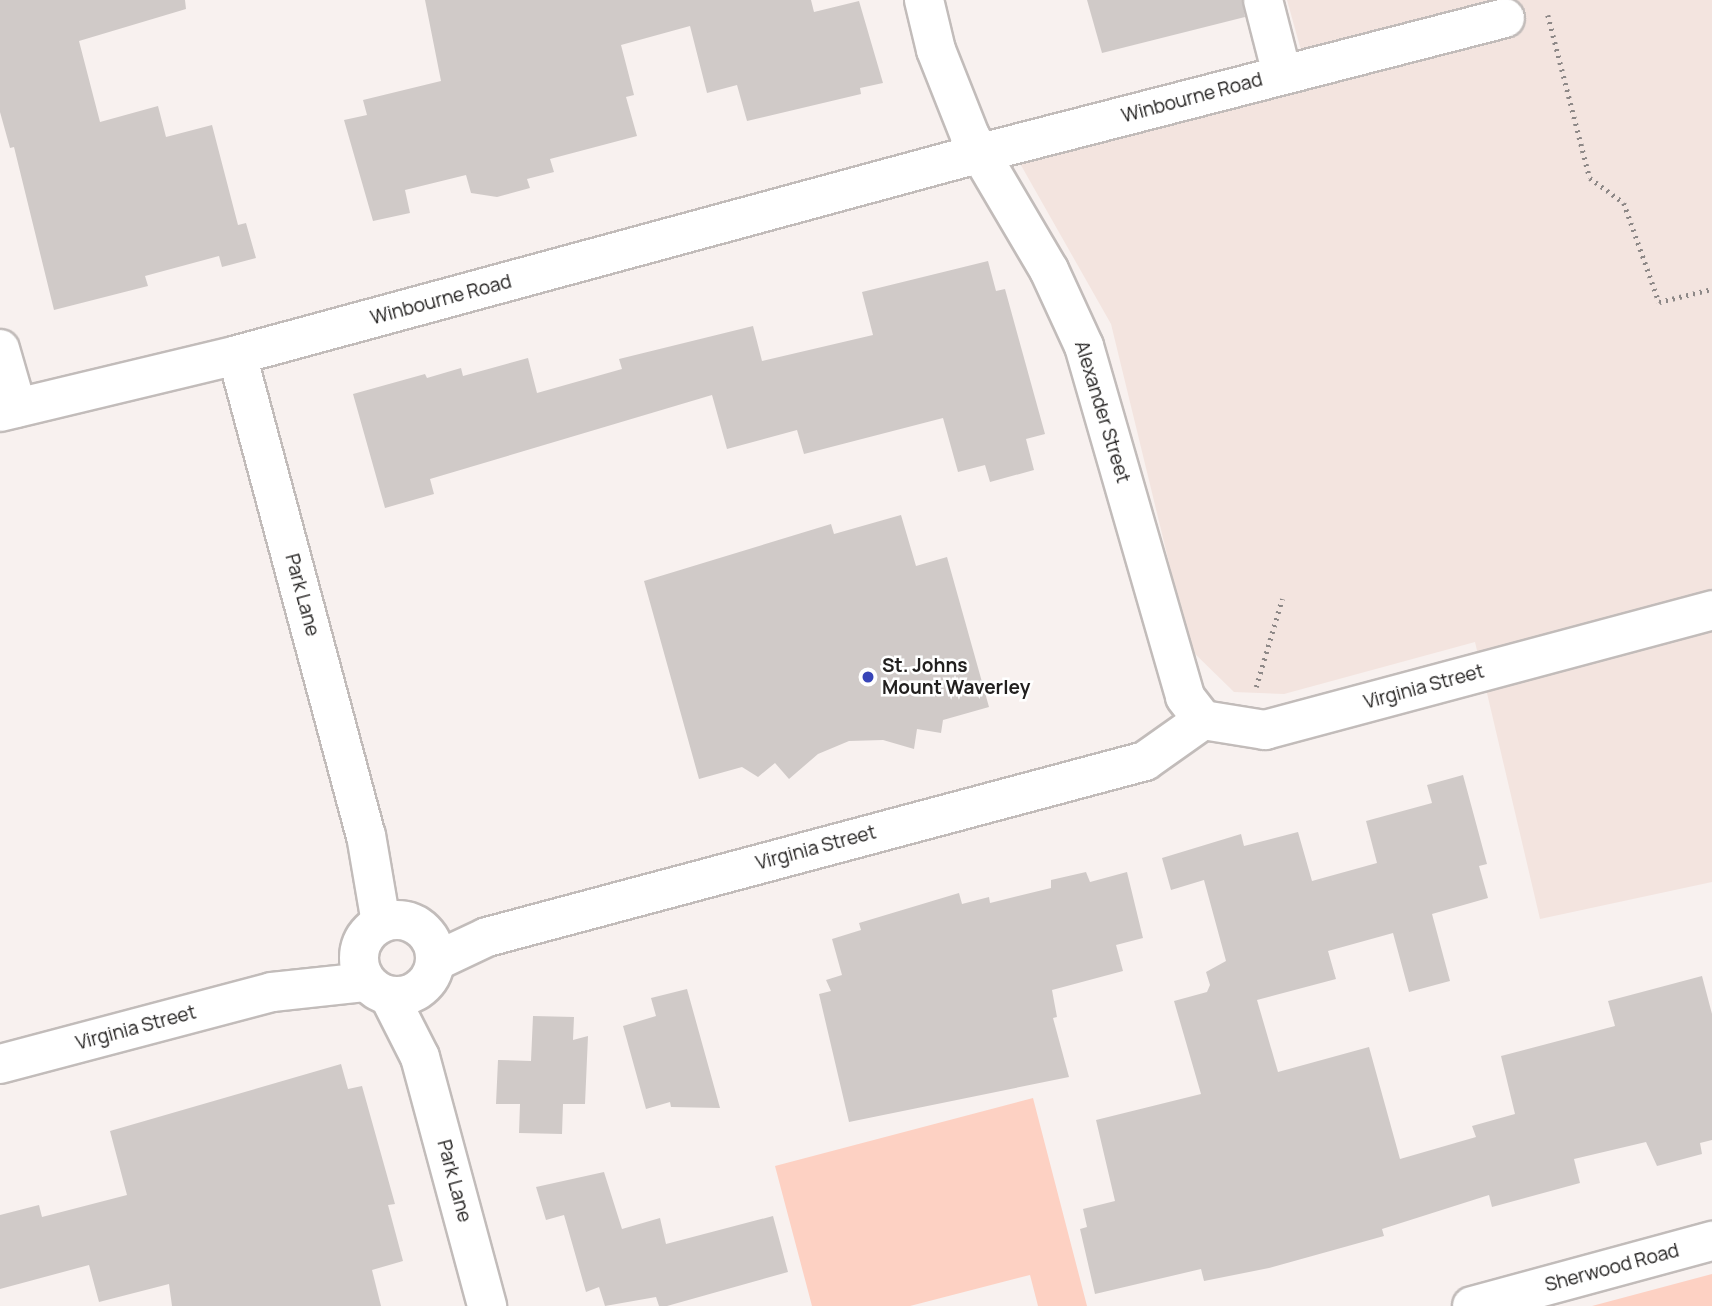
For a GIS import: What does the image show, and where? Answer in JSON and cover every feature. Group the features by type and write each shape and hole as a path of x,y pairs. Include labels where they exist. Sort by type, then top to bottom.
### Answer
{"street":[{"name":"Alexander Street","path":"924,0 936,50 974,149 1049,270 1084,346 1194,708"},
{"path":"1263,0 1282,74"},
{"name":"Winbourne Road","path":"8,410 237,355 881,183 974,149 1505,18"},
{"path":"0,349 8,410"},
{"name":"Park Lane","path":"237,355 366,835 420,1057 487,1306"},
{"name":"Virginia Street","path":"0,1064 1145,761 1194,708 1265,730 1712,610"},
{"name":"Sherwood Road","path":"1472,1306 1712,1241"}],"path":[{"path":"1547,12 1590,178 1623,203 1659,302 1712,289"},
{"path":"1256,688 1282,599"}],"shaded area":[{"path":"1287,0 1712,0 1712,882 1540,919 1475,642 1284,694 1234,692 1190,649 1111,324 1018,160 1311,86"},
{"path":"1033,1098 1087,1306 1038,1306 1030,1275 910,1306 812,1306 775,1166"},
{"path":"1712,1274 1712,1306 1592,1306"}],"building":[{"path":"0,0 185,0 186,9 79,41 100,122 158,106 166,137 212,125 238,225 246,223 256,258 222,267 219,256 145,276 148,286 54,310 14,147 10,148 0,112"},
{"path":"425,0 811,0 814,12 859,1 883,83 860,88 861,94 747,121 737,85 707,93 690,26 621,45 634,95 626,97 637,136 550,159 554,172 527,179 530,188 497,197 471,193 466,175 405,190 410,213 373,221 344,120 367,115 363,100 441,81"},
{"path":"1087,0 1242,0 1245,17 1102,53"},
{"path":"988,261 996,291 1005,289 1045,434 1026,439 1034,470 990,482 985,465 958,472 943,418 804,454 797,430 727,449 712,395 430,479 434,494 385,508 353,394 425,374 427,378 461,368 463,376 528,358 537,393 622,369 619,359 753,326 762,361 873,335 862,292"},
{"path":"901,515 916,566 947,557 989,707 943,720 941,733 917,729 914,749 883,740 849,741 818,754 789,779 775,763 758,777 742,767 699,779 644,581 831,524 834,534"},
{"path":"1463,775 1487,864 1479,866 1488,898 1432,914 1450,981 1409,992 1393,933 1328,951 1336,979 1257,1000 1278,1072 1369,1047 1400,1159 1476,1137 1472,1126 1515,1114 1501,1056 1615,1026 1608,1001 1702,976 1712,1014 1712,1140 1700,1143 1702,1154 1657,1166 1646,1142 1574,1159 1580,1183 1492,1207 1489,1195 1382,1229 1384,1236 1269,1268 1204,1281 1201,1269 1095,1294 1080,1229 1087,1227 1083,1209 1115,1201 1096,1120 1201,1094 1174,1001 1207,992 1210,985 1206,972 1226,961 1204,880 1171,890 1162,858 1241,834 1244,846 1298,832 1312,881 1377,863 1366,821 1432,803 1427,785"},
{"path":"1086,872 1090,882 1127,872 1143,938 1116,945 1123,971 1052,990 1057,1017 1053,1018 1069,1077 849,1122 819,994 831,991 826,980 842,975 832,939 861,930 859,923 959,893 962,904 989,897 990,903 1051,888 1051,880"},
{"path":"687,989 720,1108 671,1107 670,1102 646,1109 623,1026 656,1016 651,998"},
{"path":"533,1016 574,1017 573,1040 588,1036 585,1104 563,1104 562,1134 519,1133 520,1104 496,1104 498,1060 531,1061"},
{"path":"341,1064 348,1089 362,1086 395,1204 388,1205 403,1261 372,1270 381,1306 172,1306 169,1284 99,1302 89,1265 0,1289 0,1215 39,1205 42,1217 127,1195 110,1131"},
{"path":"604,1172 622,1229 660,1218 666,1244 773,1216 788,1272 667,1306 659,1306 656,1297 605,1306 599,1287 586,1292 564,1215 546,1220 536,1187"}],"place":[{"name":"St. Johns Mount Waverley","path":"868,677"}]}
